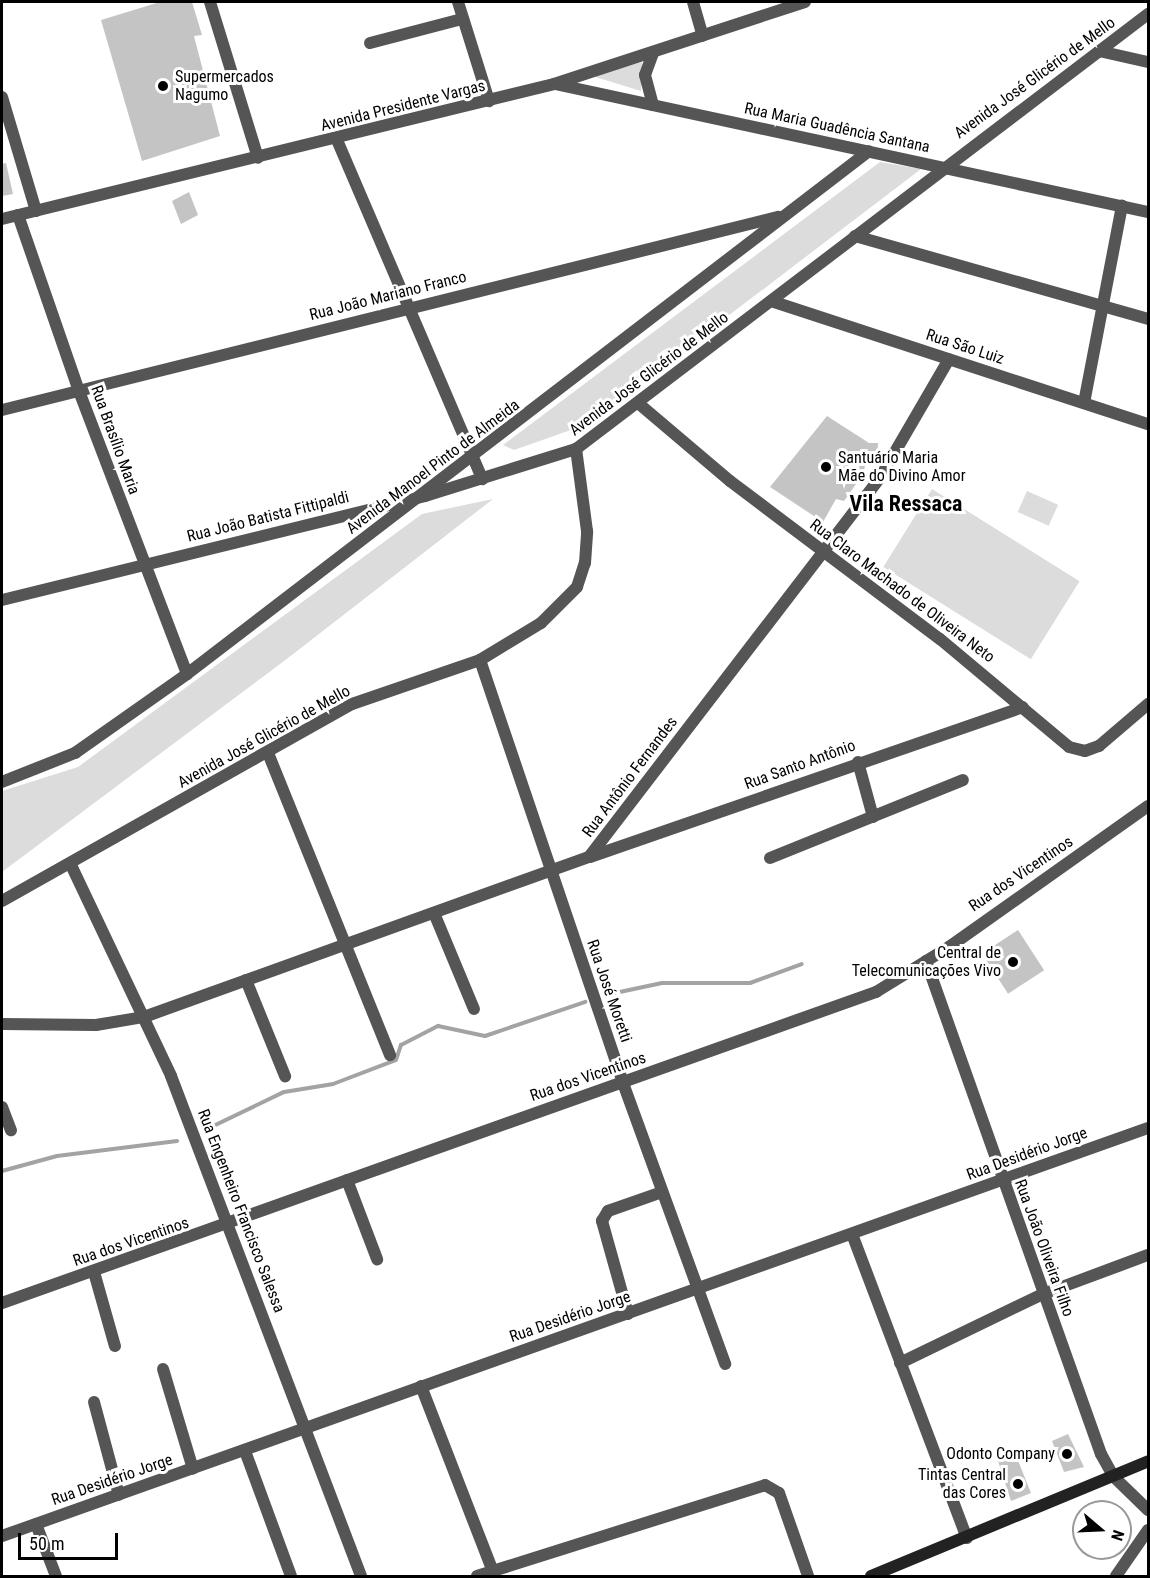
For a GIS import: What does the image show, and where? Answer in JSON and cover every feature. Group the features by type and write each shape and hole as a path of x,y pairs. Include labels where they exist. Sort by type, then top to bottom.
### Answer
{"main road":[{"path":"870,1576 967,1538 1149,1461"}],"street":[{"path":"210,2 258,158"},
{"path":"458,2 489,101"},
{"path":"693,2 703,36"},
{"name":"Avenida Presidente Vargas","path":"2,219 337,140 554,84 806,2"},
{"name":"Avenida José Glicério de Mello","path":"2,901 71,865 352,704 480,660 541,623 576,587 585,563 587,531 576,449 771,302 942,167 1149,14"},
{"path":"370,43 462,19"},
{"path":"1099,51 1149,62"},
{"path":"652,105 645,75 653,53"},
{"name":"Rua Maria Guadência Santana","path":"554,84 1149,212"},
{"path":"2,97 36,211"},
{"path":"337,140 482,479"},
{"name":"Avenida Manoel Pinto de Almeida","path":"2,782 75,753 187,674 425,496 782,216 869,152"},
{"path":"1084,404 1122,206"},
{"name":"Rua Brasílio Maria","path":"18,215 143,565 187,674"},
{"name":"Rua João Mariano Franco","path":"2,410 782,216"},
{"path":"855,236 1149,319"},
{"name":"Rua São Luiz","path":"771,302 1149,424"},
{"name":"Rua Antônio Fernandes","path":"2,1024 96,1024 144,1017 589,857 824,552 891,461 949,359"},
{"name":"Rua Claro Machado de Oliveira Neto","path":"638,403 730,481 1023,707 1069,747 1086,751 1099,746 1149,704"},
{"name":"Rua João Batista Fittipaldi","path":"2,600 425,496 576,449"},
{"name":"Rua José Moretti","path":"480,660 623,1083 725,1364"},
{"name":"Rua Santo Antônio","path":"589,857 858,762 1023,707"},
{"path":"268,753 343,947 390,1055"},
{"path":"858,762 873,817"},
{"path":"770,858 963,780"},
{"name":"Rua dos Vicentinos","path":"2,1303 229,1225 347,1180 876,992 926,961 1147,807"},
{"name":"Rua Engenheiro Francisco Salessa","path":"71,865 144,1017 229,1225 361,1576"},
{"path":"434,913 474,1009"},
{"name":"Rua João Oliveira Filho","path":"926,961 1043,1294 1113,1476"},
{"path":"246,980 285,1076"},
{"path":"2,1107 11,1130"},
{"name":"Rua Desidério Jorge","path":"2,1536 1149,1128"},
{"path":"347,1180 377,1259"},
{"path":"628,1314 602,1221 608,1211 662,1192"},
{"path":"852,1234 967,1538"},
{"path":"900,1363 1043,1294 1149,1255"},
{"path":"94,1272 115,1346"},
{"path":"163,1369 193,1469"},
{"path":"421,1386 493,1572"},
{"path":"94,1402 118,1495"},
{"path":"245,1451 291,1576"},
{"path":"1113,1476 1149,1510"},
{"path":"477,1576 770,1485 779,1493 808,1576"},
{"path":"36,1524 56,1576"},
{"path":"1116,1576 1149,1530"}],"shaded area":[{"path":"642,62 641,91 592,76"},
{"path":"880,162 921,169 585,425 514,450 503,445"},
{"path":"932,489 1080,581 1031,659 883,567"},
{"path":"1027,491 1058,505 1049,526 1018,512"},
{"path":"493,499 288,658 2,872 2,791 78,767 422,514"}],"building":[{"name":"Supermercados Nagumo","path":"160,2 192,2 202,35 194,36 220,136 142,161 101,20"},
{"path":"6,163 13,194 2,196 2,164"},
{"path":"189,192 198,215 181,224 172,201"},
{"name":"Santuário Maria Mãe do Divino Amor","path":"827,416 869,443 878,443 877,461 867,458 863,474 844,501 836,499 823,522 770,487"},
{"name":"Central de Telecomunicações Vivo","path":"1018,930 1044,970 1008,994 982,953"},
{"name":"Odonto Company","path":"1068,1434 1084,1467 1064,1472 1052,1441"},
{"path":"1015,1453 1031,1493 1011,1501 998,1461"}],"waterway":[{"path":"615,993 662,983 750,983 802,964"},
{"path":"207,1129 284,1092 333,1084 396,1060 401,1045 438,1026 485,1036 585,1002"},
{"path":"2,1171 57,1156 177,1141"}],"place":[{"name":"Supermercados Nagumo","path":"163,86"},
{"name":"Santuário Maria Mãe do Divino Amor","path":"826,467"},
{"name":"Central de Telecomunicações Vivo","path":"1013,962"},
{"name":"Odonto Company","path":"1067,1454"},
{"name":"Tintas Central das Cores","path":"1018,1484"}],"district":[{"name":"Vila Ressaca","path":"906,504"}]}
